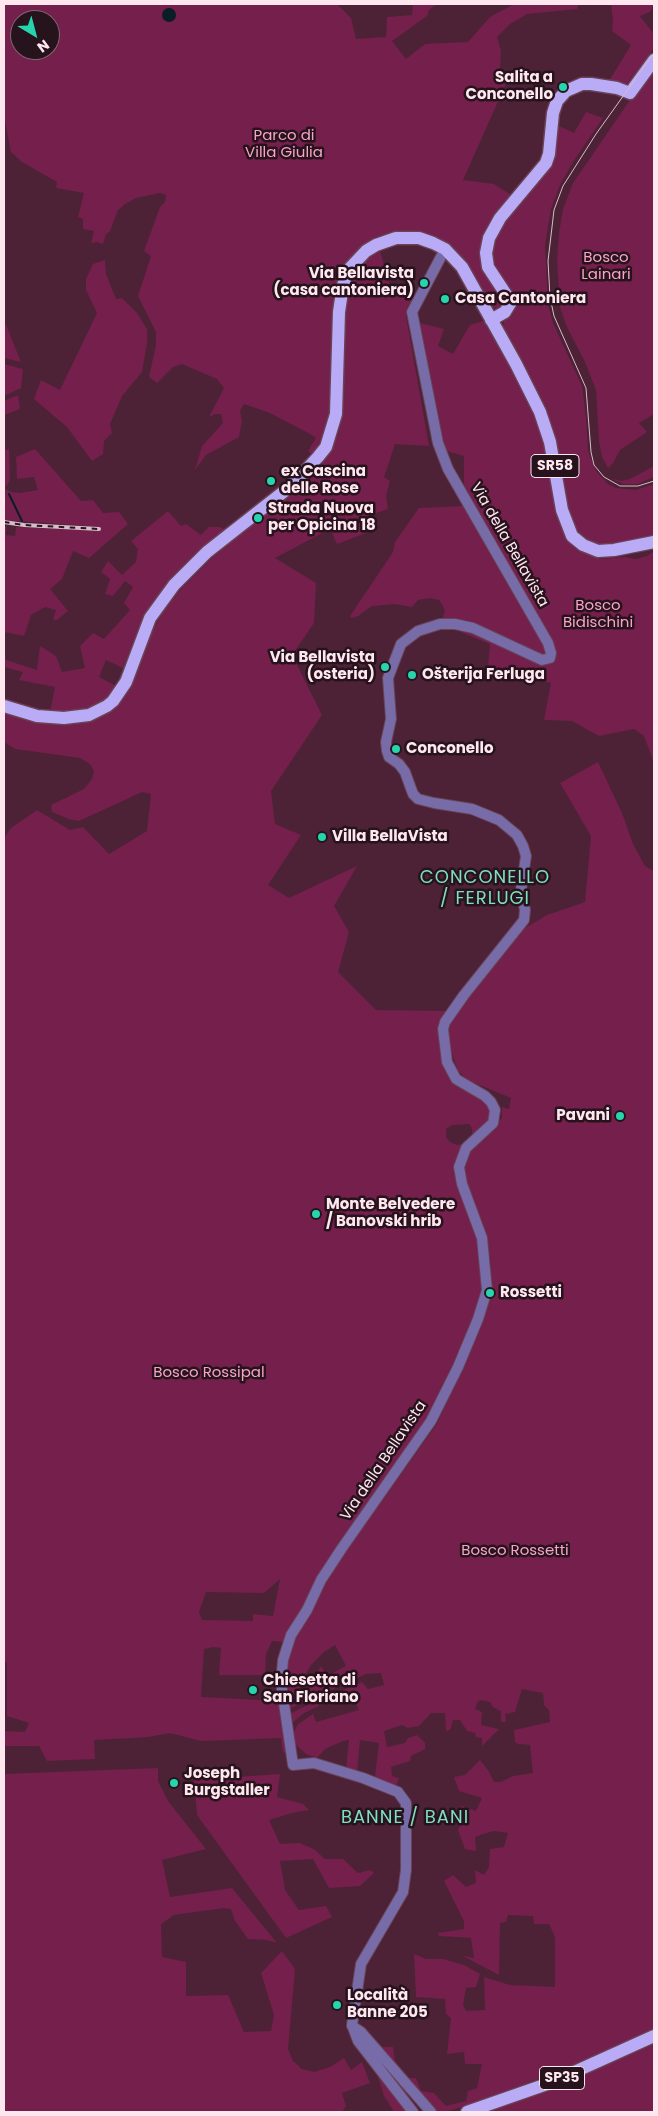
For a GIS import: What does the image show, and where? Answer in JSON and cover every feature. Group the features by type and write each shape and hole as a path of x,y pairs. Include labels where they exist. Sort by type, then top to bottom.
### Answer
{"main road":[{"path":"491,320 505,312 511,302 488,267 486,253 489,238 500,218 546,163 549,154 553,113 557,101 566,91 582,84 608,86 630,93 654,60"},
{"name":"SR58","path":"4,706 37,716 64,718 94,713 113,702 126,682 150,618 174,585 207,552 291,486 318,458 326,447 336,414 340,298 349,269 366,251 376,245 396,238 419,238 445,249 462,267 522,376 545,426 553,457 562,510 572,536 583,546 606,551 654,542"},
{"name":"SP35","path":"467,2112 550,2083 654,2036"}],"street":[{"name":"Via della Bellavista","path":"352,2025 361,1964 403,1892 406,1881 405,1825 407,1807 402,1794 378,1783 325,1765 314,1763 293,1764 281,1693 283,1660 287,1644 307,1610 321,1580 431,1421 458,1367 485,1300 486,1276 482,1238 459,1174 459,1167 466,1148 493,1123 495,1110 485,1096 456,1079 448,1062 443,1029 445,1022 464,995 521,926 525,915 522,890 526,856 517,835 499,820 481,812 418,799 413,794 399,764 389,757 386,752 391,719 388,678 401,644 408,637 424,628 440,624 455,624 486,633 542,660 550,658 551,653 548,643 448,469 438,443 412,312 445,249"},
{"path":"352,2025 361,2032 427,2108"},
{"path":"352,2025 358,2041 413,2112"}],"green space":[{"name":"Parco di Villa Giulia","path":"4,4 337,4 351,18 356,39 386,37 387,17 412,15 413,4 437,4 429,10 427,16 392,41 406,59 425,44 468,42 490,17 514,4 579,4 577,9 527,14 510,24 497,37 501,51 500,68 508,79 463,180 494,184 513,196 494,216 484,234 484,273 500,293 503,303 497,308 491,307 466,262 452,247 441,239 415,231 402,231 384,235 368,242 346,263 336,283 330,411 326,427 312,454 308,451 316,438 270,413 244,404 240,411 242,421 239,437 206,455 195,470 202,446 223,423 221,414 209,417 224,388 217,379 182,364 173,367 157,383 149,377 156,345 156,332 138,296 151,256 144,251 160,207 165,202 166,195 160,193 136,198 125,204 118,210 103,244 91,243 94,231 83,229 83,219 78,217 84,193 56,188 57,182 22,162 11,152 4,116"},
{"path":"611,4 654,4 650,12 640,16 654,34 654,48 625,86 609,81 631,45 612,31"},
{"name":"Bosco Lainari","path":"654,65 654,414 639,423 647,432 620,450 608,468 602,457 599,441 596,390 585,362 566,325 560,307 557,261 559,233 563,209 573,183"},
{"path":"586,112 603,118 573,162 560,185 551,209 545,245 548,305 553,323 582,386 588,451 596,471 608,484 616,488 636,490 654,484 654,536 609,546 594,545 583,539 575,530 569,518 560,463 503,329 504,321 512,316 516,303 493,267 491,246 499,228 541,178 557,125 574,133"},
{"name":"Bosco Rossipal","path":"380,251 393,297 418,292 408,306 406,316 429,446 395,444 384,477 390,481 386,496 388,509 362,518 366,533 337,544 330,529 275,558 316,583 314,623 292,655 322,715 271,791 275,824 301,835 268,885 289,898 357,866 334,906 349,932 338,972 376,1010 446,1011 441,1025 447,1071 489,1104 492,1112 490,1121 472,1138 472,1128 469,1124 452,1125 446,1129 446,1137 450,1142 457,1145 466,1144 457,1162 476,1231 483,1282 480,1303 430,1417 309,1599 284,1642 272,1641 266,1654 265,1675 219,1675 221,1648 204,1649 201,1697 261,1700 278,1697 288,1751 283,1753 281,1738 201,1741 170,1733 148,1737 94,1740 95,1759 47,1761 39,1746 4,1746 4,1731 25,1732 29,1723 7,1716 7,1662 4,1662 4,838 11,828 37,810 70,830 83,827 109,854 147,831 151,794 142,792 79,821 52,812 51,805 84,789 92,779 94,771 90,764 80,758 15,749 4,742 4,713 20,718 66,724 102,716 117,705 127,694 152,632 165,609 183,587 210,560 313,474 329,452 339,432 342,313 347,286 355,270 369,257","holes":["280,1579 273,1616 253,1614 253,1621 202,1620 199,1612 206,1592 264,1593"]},
{"path":"105,260 106,274 116,299 122,298 137,313 147,329 147,343 142,372 122,396 110,424 112,433 104,441 103,454 92,461 67,427 34,399 41,380 60,390 97,313 86,290 86,279 93,264"},
{"name":"Bosco Bidischini","path":"486,320 538,418 579,549 600,559 625,557 636,559 647,556 654,551 654,763 644,736 634,729 599,736 572,721 544,720 551,683 508,673 488,666 490,644 451,628 475,632 546,664 551,644 464,485 464,456 443,450 416,322 444,329 438,346 453,354 470,325"},
{"path":"4,323 7,327 21,362 4,358"},
{"path":"4,364 23,369 21,388 4,396"},
{"path":"18,395 20,409 4,415 4,401"},
{"path":"9,449 10,480 5,488 10,492 20,493 38,490 34,477 17,479 16,457 35,449 81,501 93,500 103,513 119,512 128,524 89,558 73,551 62,579 50,589 68,611 57,620 53,620 56,610 45,607 31,615 24,636 4,632 4,526 7,527 6,535 15,536 16,527 99,531 99,527 4,520 4,450"},
{"path":"654,466 654,477 638,484 623,484 610,478 621,481 630,479"},
{"path":"464,506 546,647 547,653 545,656 442,620 445,611 443,606 439,600 430,598 418,600 412,607 395,604 372,606 358,616 351,618 350,616 393,552 395,542 419,508"},
{"path":"168,511 181,526 186,524 201,535 209,527 219,527 226,530 171,582 143,616 123,668 106,660 99,677 116,686 112,693 100,705 88,710 50,712 55,687 19,680 23,672 4,667 4,652 6,660 37,670 40,646 56,656 62,672 85,668 80,646 93,633 104,639 130,610 124,603 133,587 125,581 113,596 105,594 110,579 101,572 108,561 122,575 136,562 138,549 131,541"},
{"name":"Bosco Rossetti","path":"598,762 622,813 633,844 645,866 654,871 654,2029 594,2057 476,2103 445,2112 438,2112 372,2039 381,2047 393,2047 395,2061 408,2078 416,2078 421,2091 434,2093 446,2106 466,2101 468,2091 477,2088 482,2064 465,2064 464,2052 447,2054 451,2018 446,2014 445,1999 416,1997 414,1954 426,1959 443,1959 464,1965 480,1974 476,1987 466,1988 463,2005 466,2011 485,2010 484,1977 510,1985 555,1987 555,1937 549,1924 534,1924 533,1916 508,1915 506,1922 500,1923 499,1975 463,1956 474,1958 471,1938 439,1936 438,1933 464,1929 464,1921 444,1881 453,1875 466,1887 476,1883 475,1870 484,1875 489,1867 490,1849 504,1847 508,1833 494,1831 483,1834 475,1837 476,1851 465,1849 458,1830 461,1823 456,1817 451,1816 461,1806 476,1811 482,1798 459,1791 454,1777 465,1775 480,1760 494,1782 501,1782 513,1776 533,1773 530,1745 515,1742 514,1730 550,1722 549,1710 544,1705 543,1693 522,1689 515,1712 505,1714 506,1722 501,1722 501,1711 493,1707 490,1702 480,1700 475,1709 482,1712 481,1725 499,1729 482,1746 482,1738 476,1737 475,1733 467,1731 460,1720 453,1720 450,1730 446,1731 445,1713 431,1713 419,1726 408,1728 402,1725 384,1731 387,1747 405,1743 408,1738 417,1735 425,1743 425,1749 411,1756 410,1761 391,1767 392,1776 399,1778 396,1787 375,1777 379,1743 360,1740 357,1772 346,1769 349,1740 325,1749 317,1758 306,1754 295,1744 293,1734 298,1724 313,1714 316,1722 359,1710 352,1695 329,1701 304,1713 289,1726 288,1715 301,1708 362,1682 368,1689 384,1685 381,1673 366,1674 287,1710 288,1705 303,1699 321,1666 327,1676 346,1666 335,1645 324,1652 311,1665 303,1679 298,1696 284,1699 284,1691 291,1639 311,1610 334,1569 437,1424 483,1322 490,1286 491,1265 488,1241 464,1179 465,1164 470,1150 502,1118 502,1107 509,1109 511,1098 470,1081 458,1071 450,1047 448,1029 453,1015 520,931 547,915 585,902 591,836 560,783"},
{"path":"158,1768 158,1781 168,1801 206,1849 162,1860 170,1897 232,1888 277,1943 267,1940 248,1939 235,1921 231,1909 224,1908 174,1915 161,1924 162,1957 186,1962 186,1996 228,1995 244,2032 271,2031 274,2015 261,1973 282,1951 295,1969 288,2049 293,2061 302,2069 314,2072 330,2067 344,2058 351,2070 362,2062 370,2083 342,2093 346,2106 342,2112 4,2112 4,1774"},
{"path":"280,1774 277,1797 303,1804 309,1810 269,1820 280,1844 299,1843 314,1849 325,1859 343,1859 358,1873 370,1870 374,1873 360,1886 329,1888 313,1859 280,1861 285,1890 299,1910 326,1906 332,1917 286,1938 197,1815 194,1780"},
{"path":"654,2044 654,2112 489,2112 544,2092"},
{"path":"377,2074 406,2112 394,2112 384,2096"}],"water":[{"path":"169,8 174,10 176,15 174,20 169,22 164,20 162,15 164,10"}],"waterway":[{"path":"9,494 22,521"}],"tram line":[{"path":"654,53 596,134 563,186 554,210 548,261 550,297 554,316 586,388 591,452 594,465 604,477 620,486 638,486 654,481"}],"railway":[{"path":"4,522 24,525 99,529"}],"place":[{"name":"Salita a Conconello","path":"563,87"},
{"name":"Via Bellavista (casa cantoniera)","path":"424,283"},
{"name":"Casa Cantoniera","path":"445,299"},
{"name":"ex Cascina delle Rose","path":"271,481"},
{"name":"Strada Nuova per Opicina 18","path":"258,518"},
{"name":"Via Bellavista (osteria)","path":"385,667"},
{"name":"Ošterija Ferluga","path":"412,675"},
{"name":"Conconello","path":"396,749"},
{"name":"Villa BellaVista","path":"322,837"},
{"name":"Pavani","path":"620,1116"},
{"name":"Monte Belvedere / Banovski hrib","path":"316,1214"},
{"name":"Rossetti","path":"490,1293"},
{"name":"Chiesetta di San Floriano","path":"253,1690"},
{"name":"Joseph Burgstaller","path":"174,1783"},
{"name":"Località Banne 205","path":"337,2005"}],"district":[{"name":"CONCONELLO / FERLUGI","path":"485,888"},
{"name":"BANNE / BANI","path":"405,1818"}]}
